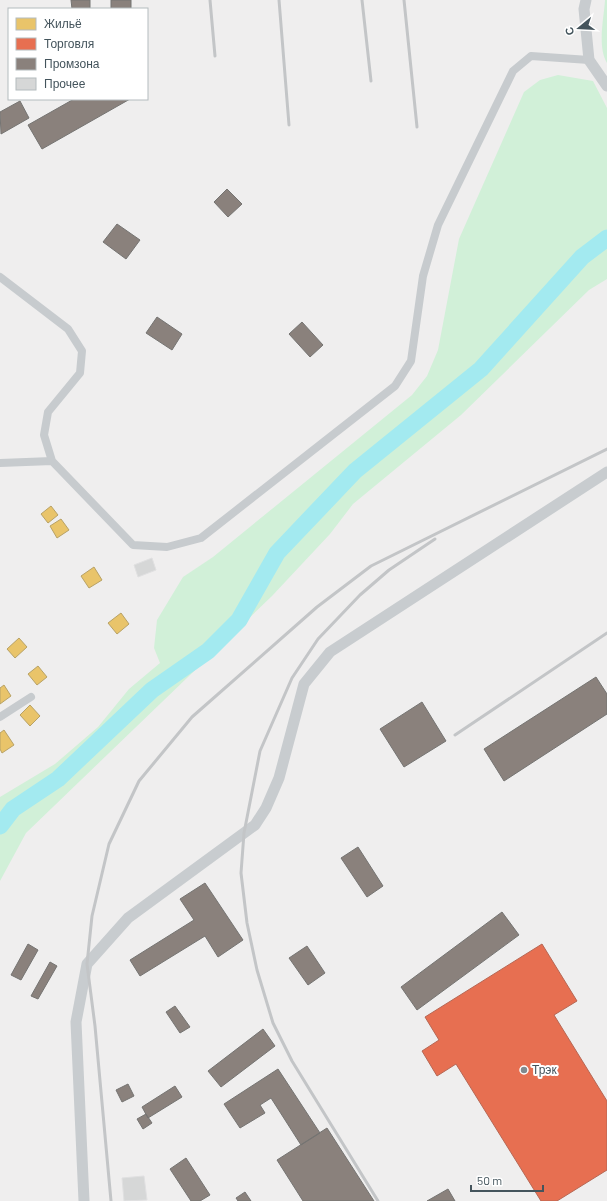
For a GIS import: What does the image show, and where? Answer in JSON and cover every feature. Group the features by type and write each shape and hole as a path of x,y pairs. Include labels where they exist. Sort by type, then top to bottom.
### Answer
{"street":[{"path":"586,0 584,9 589,60 607,86"},
{"path":"0,277 68,329 82,351 80,373 48,412 44,435 52,461 133,545 166,547 202,538 395,386 411,362 423,276 438,225 513,72 531,56 589,60"},
{"path":"0,463 52,461"},
{"path":"84,1201 76,1022 87,964 128,918 256,825 266,808 279,778 304,684 330,652 607,472"},
{"path":"0,717 31,697"}],"green space":[{"path":"605,0 607,0 607,63 602,49"},
{"path":"558,75 593,81 607,108 607,279 589,290 461,415 353,504 330,534 272,596 26,833 0,881 0,797 55,764 98,727 129,689 160,663 154,648 157,620 183,577 213,557 412,395 427,376 438,350 459,239 524,92 540,80"}],"building: Жильё":[{"path":"51,506 58,515 48,523 41,514"},
{"path":"61,519 69,530 57,538 50,526"},
{"path":"94,567 102,580 89,588 81,576"},
{"path":"121,613 129,624 117,634 108,623"},
{"path":"19,638 27,647 15,658 7,649"},
{"path":"38,666 47,677 37,685 28,674"},
{"path":"4,685 11,696 0,704 0,688"},
{"path":"30,705 40,716 30,726 20,715"},
{"path":"4,730 14,745 2,753 0,749 0,733"}],"building: Торговля":[{"name":"Трэк","path":"542,944 577,1001 554,1015 607,1101 607,1170 557,1201 541,1201 456,1064 437,1076 422,1051 439,1040 425,1017"}],"building: Промзона":[{"path":"71,0 90,0 90,8 72,8"},
{"path":"111,0 131,0 131,8 111,8"},
{"path":"72,100 128,100 42,149 28,125"},
{"path":"20,101 29,118 1,134 0,112"},
{"path":"227,189 242,204 228,217 214,202"},
{"path":"117,224 140,240 126,259 103,242"},
{"path":"157,317 182,334 172,350 146,333"},
{"path":"302,322 323,345 310,357 289,334"},
{"path":"596,677 607,694 607,714 504,781 484,749"},
{"path":"422,702 446,741 404,767 380,729"},
{"path":"358,847 383,886 367,897 341,858"},
{"path":"205,883 243,940 218,957 205,936 140,976 130,960 194,920 180,899"},
{"path":"502,912 519,935 417,1010 401,987"},
{"path":"28,944 38,950 21,980 11,975"},
{"path":"307,946 325,973 308,985 289,958"},
{"path":"50,962 57,966 38,999 31,996"},
{"path":"175,1006 190,1027 180,1033 166,1012"},
{"path":"263,1029 275,1046 221,1087 208,1071"},
{"path":"278,1069 320,1133 301,1145 271,1098 260,1105 265,1113 240,1128 224,1104"},
{"path":"128,1084 134,1096 122,1102 116,1090"},
{"path":"175,1086 182,1097 148,1118 142,1107"},
{"path":"146,1114 152,1123 143,1129 137,1119"},
{"path":"327,1128 374,1201 303,1201 277,1160"},
{"path":"186,1158 210,1195 200,1201 191,1201 170,1169"},
{"path":"448,1189 455,1201 427,1201"},
{"path":"245,1192 251,1201 238,1201 236,1198"}],"building: Прочее":[{"path":"152,558 156,570 138,577 134,565"},
{"path":"144,1176 147,1200 124,1201 122,1178"}],"waterway":[{"path":"0,826 13,809 58,779 152,690 208,651 239,620 277,553 355,471 481,369 582,257 607,238"}],"railway":[{"path":"210,0 215,56"},
{"path":"279,0 289,125"},
{"path":"362,0 371,81"},
{"path":"404,0 417,127"},
{"path":"111,1201 95,1026 87,964 92,916 109,844 139,781 192,717 317,607 371,566 607,449"},
{"path":"378,1201 292,1061 273,1023 257,970 247,923 241,873 244,833 260,751 292,678 318,639 360,595 389,570 435,539"},
{"path":"455,735 607,633"}],"place":[{"name":"Трэк","path":"524,1070"}]}
